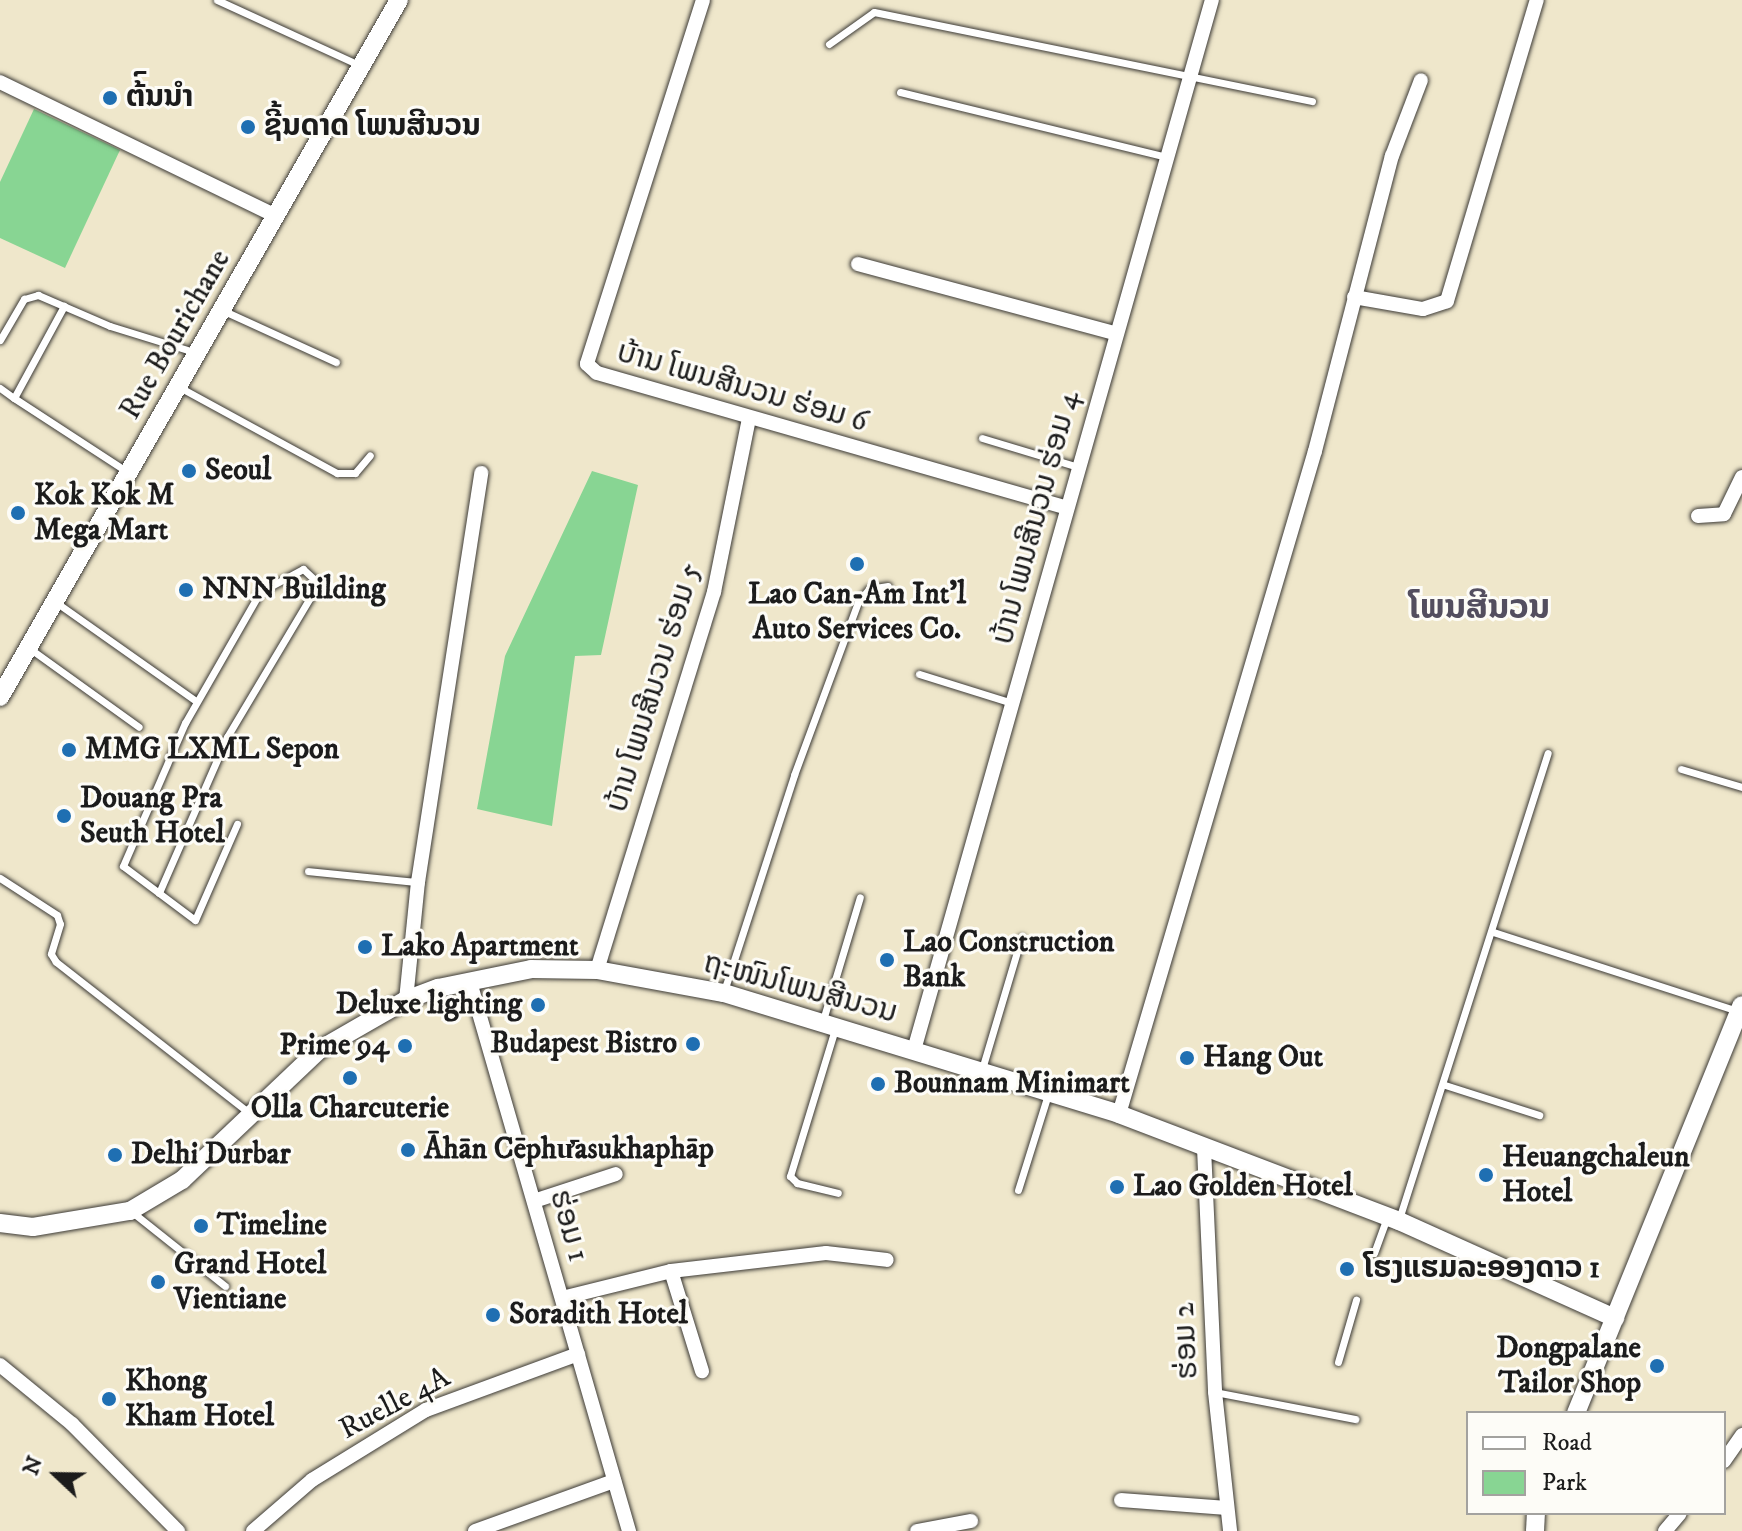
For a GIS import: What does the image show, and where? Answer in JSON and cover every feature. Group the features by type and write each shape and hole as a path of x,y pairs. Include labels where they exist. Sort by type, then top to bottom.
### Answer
{"street":[{"name":"Rue Bourichane","path":"0,697 53,600 181,388 399,0"},
{"name":"ບ້ານ ໂພນສີນວນ ຮ່ອມ 6","path":"703,0 587,364 597,373 1067,508"},
{"name":"ບ້ານ ໂພນສີນວນ ຮ່ອມ 4","path":"914,1050 1114,333 1212,0"},
{"path":"1354,297 1423,309 1447,301 1537,0"},
{"path":"1119,1114 1218,791 1392,156 1421,80"},
{"path":"0,82 276,216"},
{"path":"858,264 1114,333"},
{"name":"ບ້ານ ໂພນສີນວນ ຮ່ອມ 5","path":"597,970 714,592 749,418"},
{"path":"406,1000 418,882 481,473"},
{"path":"1698,516 1724,514 1742,477"},
{"name":"ຖະໜົນໂພນສີນວນ","path":"0,1223 33,1227 130,1211 182,1180 319,1050 406,1000 531,969 597,970 724,993 1119,1114 1393,1219 1615,1318"},
{"name":"ຮ່ອມ 1","path":"470,982 629,1531"},
{"path":"1577,1411 1741,1008"},
{"name":"ຮ່ອມ 2","path":"1204,1148 1215,1392 1230,1531"},
{"path":"534,1201 616,1174"},
{"path":"562,1298 671,1271 826,1253 887,1260"},
{"path":"671,1271 702,1371"},
{"name":"Ruelle 4A","path":"253,1531 312,1480 426,1410 578,1354"},
{"path":"0,1365 72,1424 178,1531"},
{"path":"1726,1458 1742,1435"},
{"path":"475,1531 614,1481"},
{"path":"1121,1500 1227,1508"},
{"path":"1665,1531 1678,1515"},
{"path":"917,1531 971,1521"}],"lane":[{"path":"217,0 361,66"},
{"path":"829,44 874,12 1312,101"},
{"path":"900,92 1166,157"},
{"path":"0,340 30,295 200,354"},
{"path":"14,398 64,306"},
{"path":"224,311 336,362"},
{"path":"0,388 128,472"},
{"path":"181,388 337,473 355,473 370,455"},
{"path":"982,438 1078,467"},
{"path":"159,893 227,737 314,591 311,573 291,571 260,592 196,701 123,866 159,893 195,920 237,824"},
{"path":"724,993 794,775 858,602 869,589 888,586"},
{"path":"53,600 196,701"},
{"path":"27,647 139,727"},
{"path":"919,674 1012,703"},
{"path":"1374,1253 1393,1219 1445,1085 1548,753"},
{"path":"1681,769 1742,787"},
{"path":"308,871 418,882"},
{"path":"0,878 57,915 60,924 51,954 56,962 251,1114"},
{"path":"838,1193 797,1183 790,1176 860,897"},
{"path":"1493,932 1741,1008"},
{"path":"981,1071 1021,938"},
{"path":"1445,1085 1539,1115"},
{"path":"1018,1190 1049,1092"},
{"path":"130,1211 225,1286"},
{"path":"1338,1362 1356,1300"},
{"path":"1215,1392 1355,1419"}],"green space":[{"path":"34,109 120,150 65,268 0,238 0,182"},
{"path":"592,471 638,485 601,655 575,656 552,826 477,809 505,656"}],"place":[{"name":"ຕ້ົນນໍາ","path":"110,98"},
{"name":"ຊີ້ນດາດ ໂພນສີນວນ","path":"248,127"},
{"name":"Seoul","path":"189,471"},
{"name":"Kok Kok M Mega Mart","path":"18,513"},
{"name":"Lao Can-Am Int'l Auto Services Co.","path":"857,564"},
{"name":"NNN Building","path":"186,590"},
{"name":"MMG LXML Sepon","path":"69,750"},
{"name":"Douang Pra Seuth Hotel","path":"64,816"},
{"name":"Lako Apartment","path":"365,947"},
{"name":"Lao Construction Bank","path":"887,960"},
{"name":"Deluxe lighting","path":"538,1005"},
{"name":"Budapest Bistro","path":"693,1044"},
{"name":"Prime 94","path":"405,1046"},
{"name":"Hang Out","path":"1187,1058"},
{"name":"Olla Charcuterie","path":"350,1078"},
{"name":"Bounnam Minimart","path":"878,1084"},
{"name":"Āhān Cēphư̄asukhaphāp","path":"408,1150"},
{"name":"Delhi Durbar","path":"115,1155"},
{"name":"Heuangchaleun Hotel","path":"1486,1175"},
{"name":"Lao Golden Hotel","path":"1117,1187"},
{"name":"Timeline","path":"201,1226"},
{"name":"ໂຮງແຮມລະອອງດາວ 1","path":"1347,1269"},
{"name":"Grand Hotel Vientiane","path":"158,1282"},
{"name":"Soradith Hotel","path":"493,1315"},
{"name":"Dongpalane Tailor Shop","path":"1657,1366"},
{"name":"Khong Kham Hotel","path":"109,1399"}],"district":[{"name":"ໂພນສີນວນ","path":"1479,609"}]}
